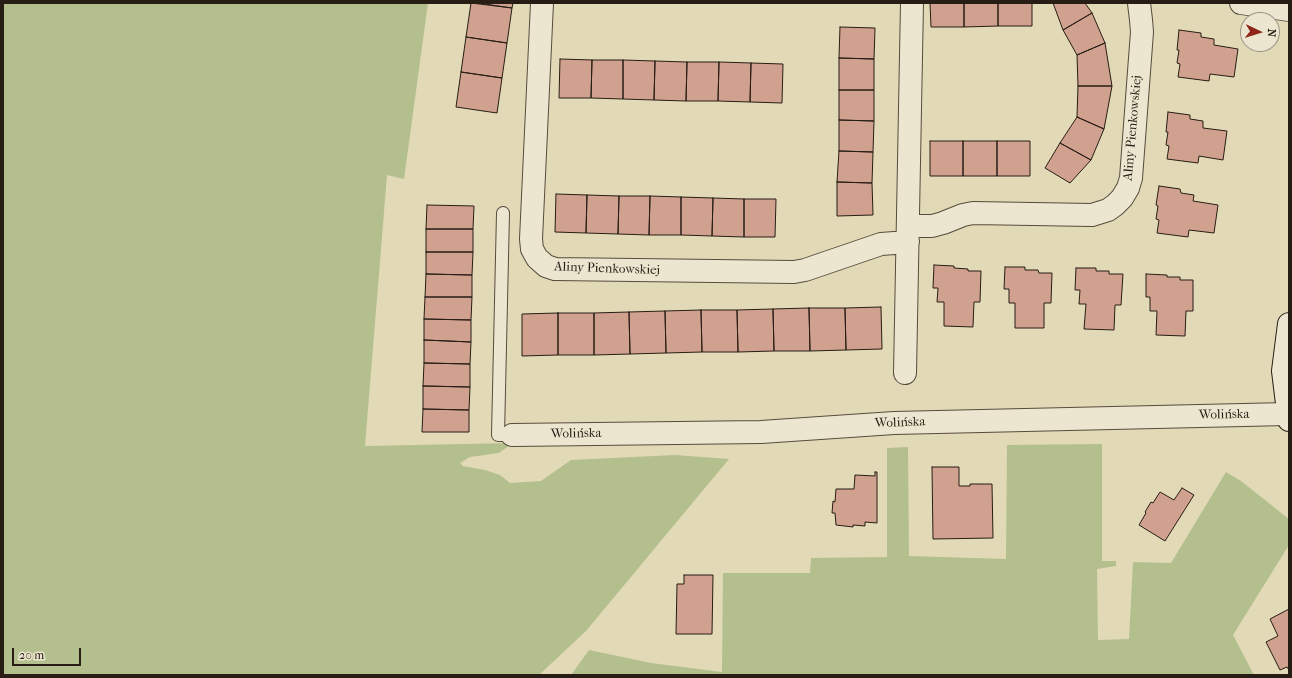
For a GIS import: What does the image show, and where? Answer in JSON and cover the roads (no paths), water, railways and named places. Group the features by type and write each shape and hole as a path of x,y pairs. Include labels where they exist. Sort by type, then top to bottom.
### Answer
{"street":[{"name":"Aliny Pienkowskiej","path":"542,3 532,239 532,249 537,258 546,266 555,270 794,272 805,270 963,215 973,213 1092,215 1108,210 1115,205 1122,198 1128,188 1131,178 1142,32 1138,3"},
{"path":"905,373 912,3"},
{"path":"1242,3 1289,10"},
{"path":"1288,417 1283,371 1289,324"},
{"name":"Wolińska","path":"512,435 761,432 894,423 1288,417"}],"lane":[{"path":"503,213 498,435 512,435"}]}
